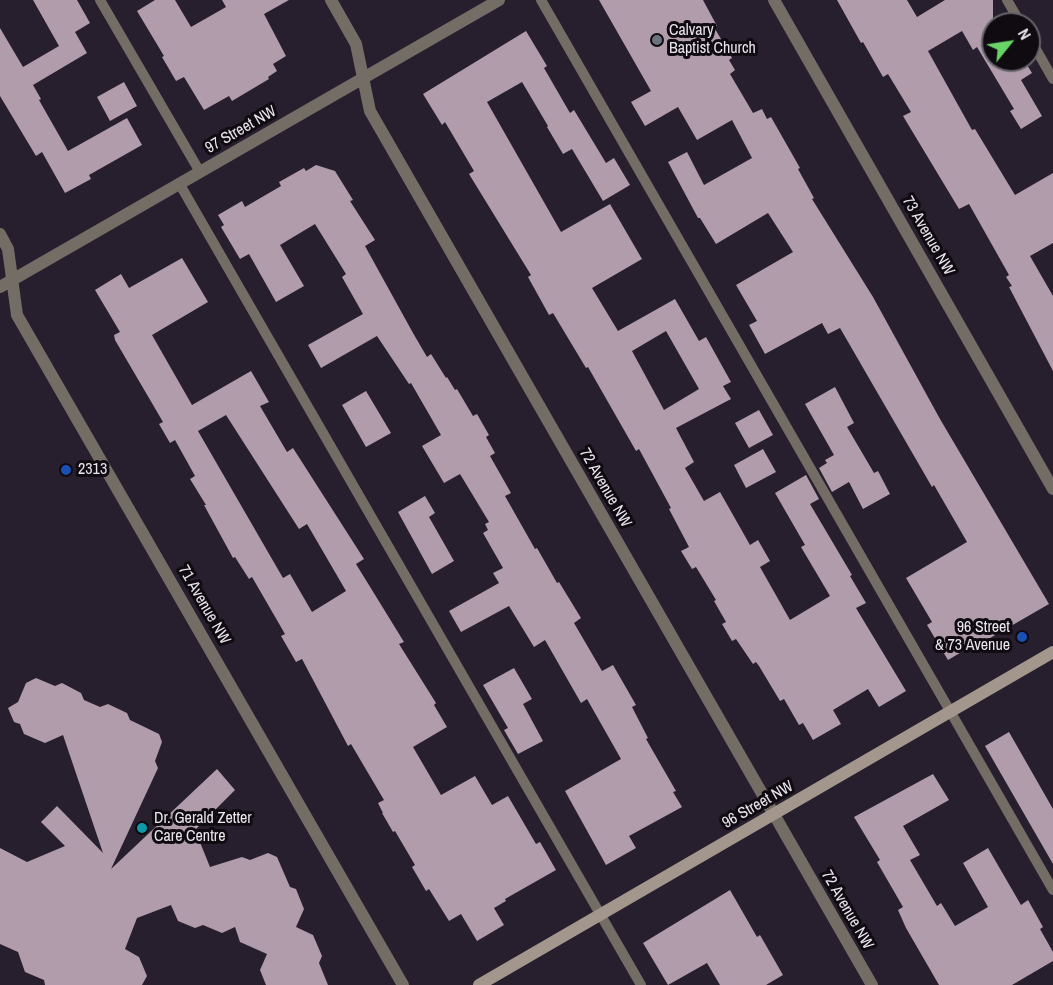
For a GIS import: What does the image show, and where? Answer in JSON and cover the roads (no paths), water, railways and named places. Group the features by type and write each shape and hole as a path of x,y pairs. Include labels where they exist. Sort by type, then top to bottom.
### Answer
{"street":[{"name":"72 Avenue NW","path":"331,0 356,44 370,111 872,985"},
{"name":"97 Street NW","path":"0,287 499,0"},
{"name":"73 Avenue NW","path":"774,0 1053,489"},
{"name":"71 Avenue NW","path":"0,234 8,249 17,315 404,985"},
{"name":"96 Street NW","path":"479,985 1053,652"}],"lane":[{"path":"100,0 200,172"},
{"path":"541,0 1053,890"},
{"path":"1041,58 1053,79"},
{"path":"179,183 642,985"}],"place":[{"name":"Calvary Baptist Church","path":"657,40"},
{"name":"2313","path":"66,470"},
{"name":"96 Street & 73 Avenue","path":"1022,637"},
{"name":"Dr. Gerald Zetter Care Centre","path":"142,828"}]}
